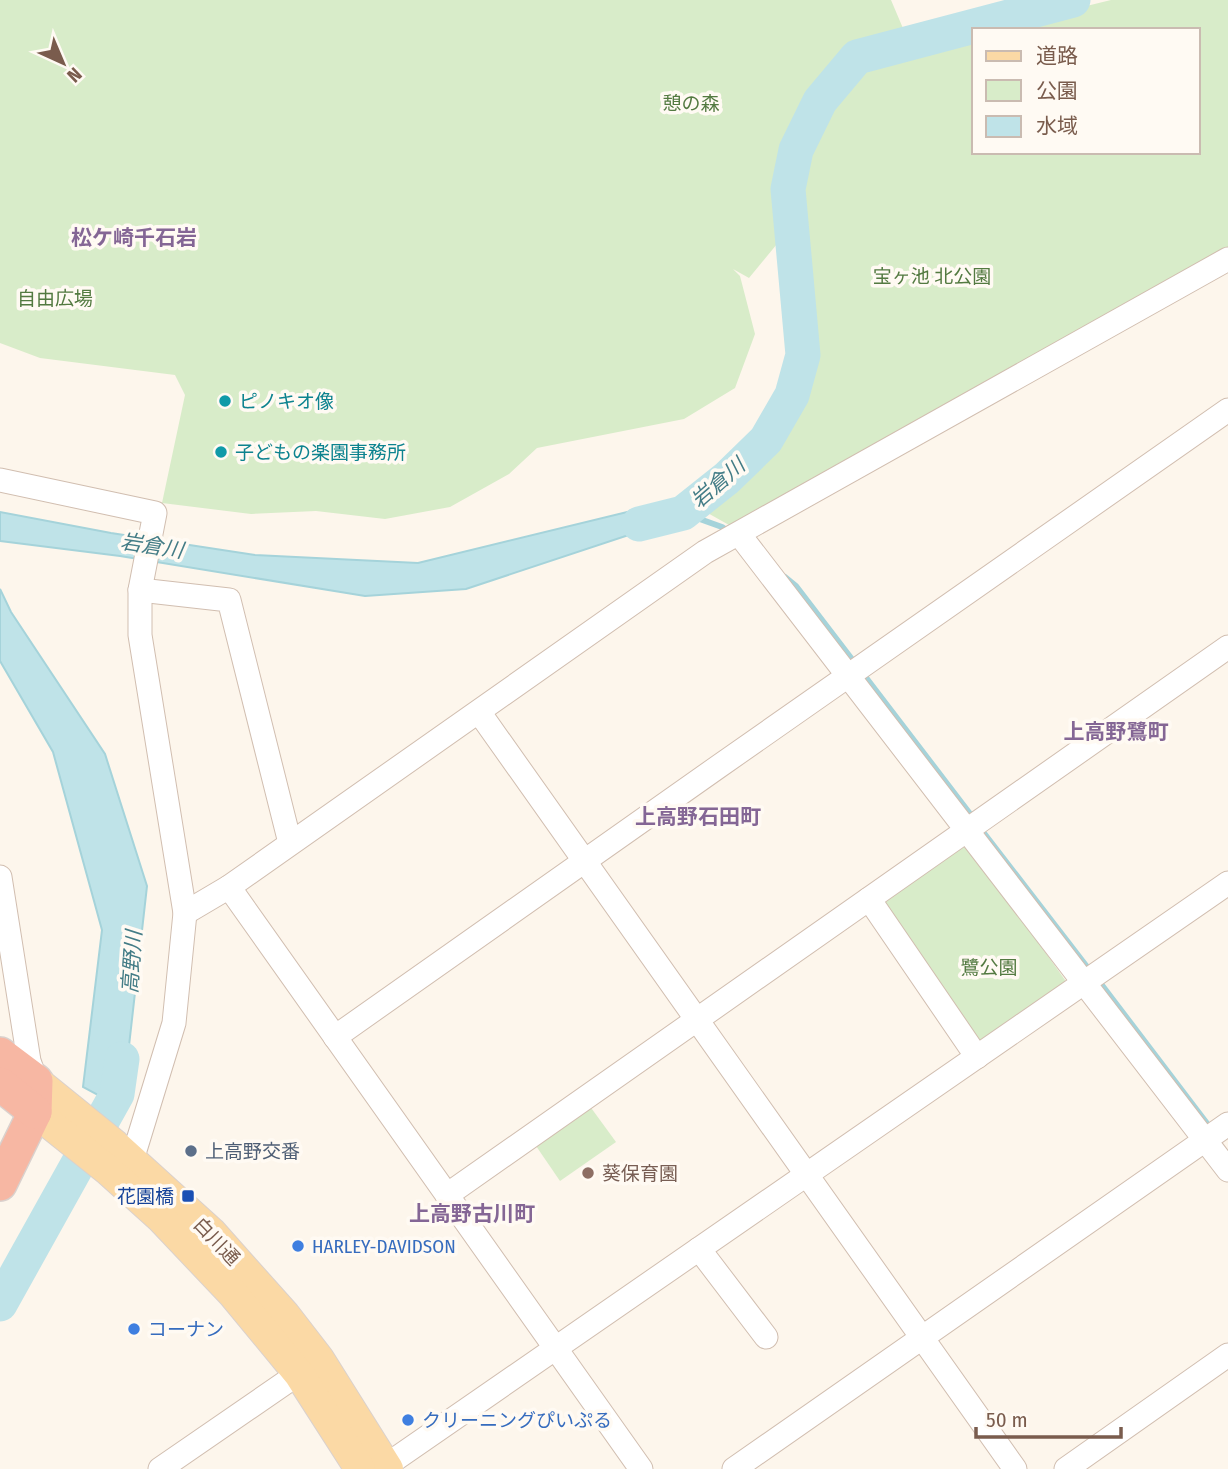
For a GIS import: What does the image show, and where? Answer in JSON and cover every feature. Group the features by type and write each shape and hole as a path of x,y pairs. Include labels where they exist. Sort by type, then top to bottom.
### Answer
{"highway":[{"name":"白川通","path":"0,1054 42,1102"},
{"name":"白川通","path":"0,1084 42,1102"},
{"path":"0,1184 42,1102"}],"main road":[{"name":"白川通","path":"42,1102 211,1232 285,1315 309,1367 378,1468"}],"street":[{"path":"185,913 229,887 705,552 1228,259"},
{"path":"335,1037 584,859 849,677 1228,410"},
{"path":"0,480 155,513 140,590 140,635 185,913 174,1023 119,1159"},
{"path":"739,534 1228,1170"},
{"path":"140,590 229,600 290,844"},
{"path":"447,1195 1228,647"},
{"path":"479,712 1015,1469"},
{"path":"0,877 29,1061 42,1102"},
{"path":"378,1468 1228,883"},
{"path":"229,887 641,1469"},
{"path":"869,899 977,1057"},
{"path":"734,1469 1228,1124"},
{"path":"699,1249 766,1337"},
{"path":"1066,1469 1228,1355"},
{"path":"160,1469 309,1367"}],"green space":[{"path":"0,0 891,0 905,33 857,49 832,64 796,122 788,141 779,182 777,244 749,278 733,269 740,276 755,334 735,388 684,419 537,448 509,474 450,507 385,519 316,511 251,514 162,503 185,395 175,375 40,358 0,343"},
{"name":"宝ヶ池 北公園","path":"1111,0 1228,0 1228,259 739,534 729,525 697,507 735,488 800,414 812,386 813,335 799,275 792,200 793,178 806,155 810,134 830,99 857,62 972,33 972,154 1200,154 1200,28 997,28"},
{"name":"鷺公園","path":"957,846 972,849 1065,980 1064,988 984,1044 973,1041 880,908 883,895"},
{"path":"589,1105 616,1142 560,1181 534,1143"}],"water":[{"path":"660,504 695,513 466,589 365,596 120,556 0,541 0,512 111,533 255,555 418,563"},
{"path":"0,589 11,612 105,754 147,886 122,1108 83,1087 102,930 53,752 0,661"}],"waterway":[{"name":"岩倉川","path":"639,524 683,513 727,478 766,440 792,395 803,355 788,189 796,150 820,101 857,57 1073,0"},
{"path":"683,513 722,527 730,533"},
{"path":"785,577 796,586 974,819"},
{"path":"980,828 1091,972"},
{"path":"1098,980 1212,1130"},
{"name":"高野川","path":"0,1304 117,1094 122,1059"}],"place":[{"name":"ピノキオ像","path":"225,401"},
{"name":"子どもの楽園事務所","path":"221,452"},
{"name":"上高野交番","path":"191,1151"},
{"name":"葵保育園","path":"588,1173"},
{"name":"花園橋","path":"188,1196"},
{"name":"HARLEY-DAVIDSON","path":"298,1246"},
{"name":"コーナン","path":"134,1329"},
{"name":"クリーニングぴいぷる","path":"408,1420"}],"district":[{"name":"松ケ崎千石岩","path":"134,238"},
{"name":"上高野鷺町","path":"1116,732"},
{"name":"上高野石田町","path":"698,817"},
{"name":"上高野古川町","path":"472,1214"}],"park label":[{"name":"憩の森","path":"691,103"},
{"name":"自由広場","path":"55,298"}]}
